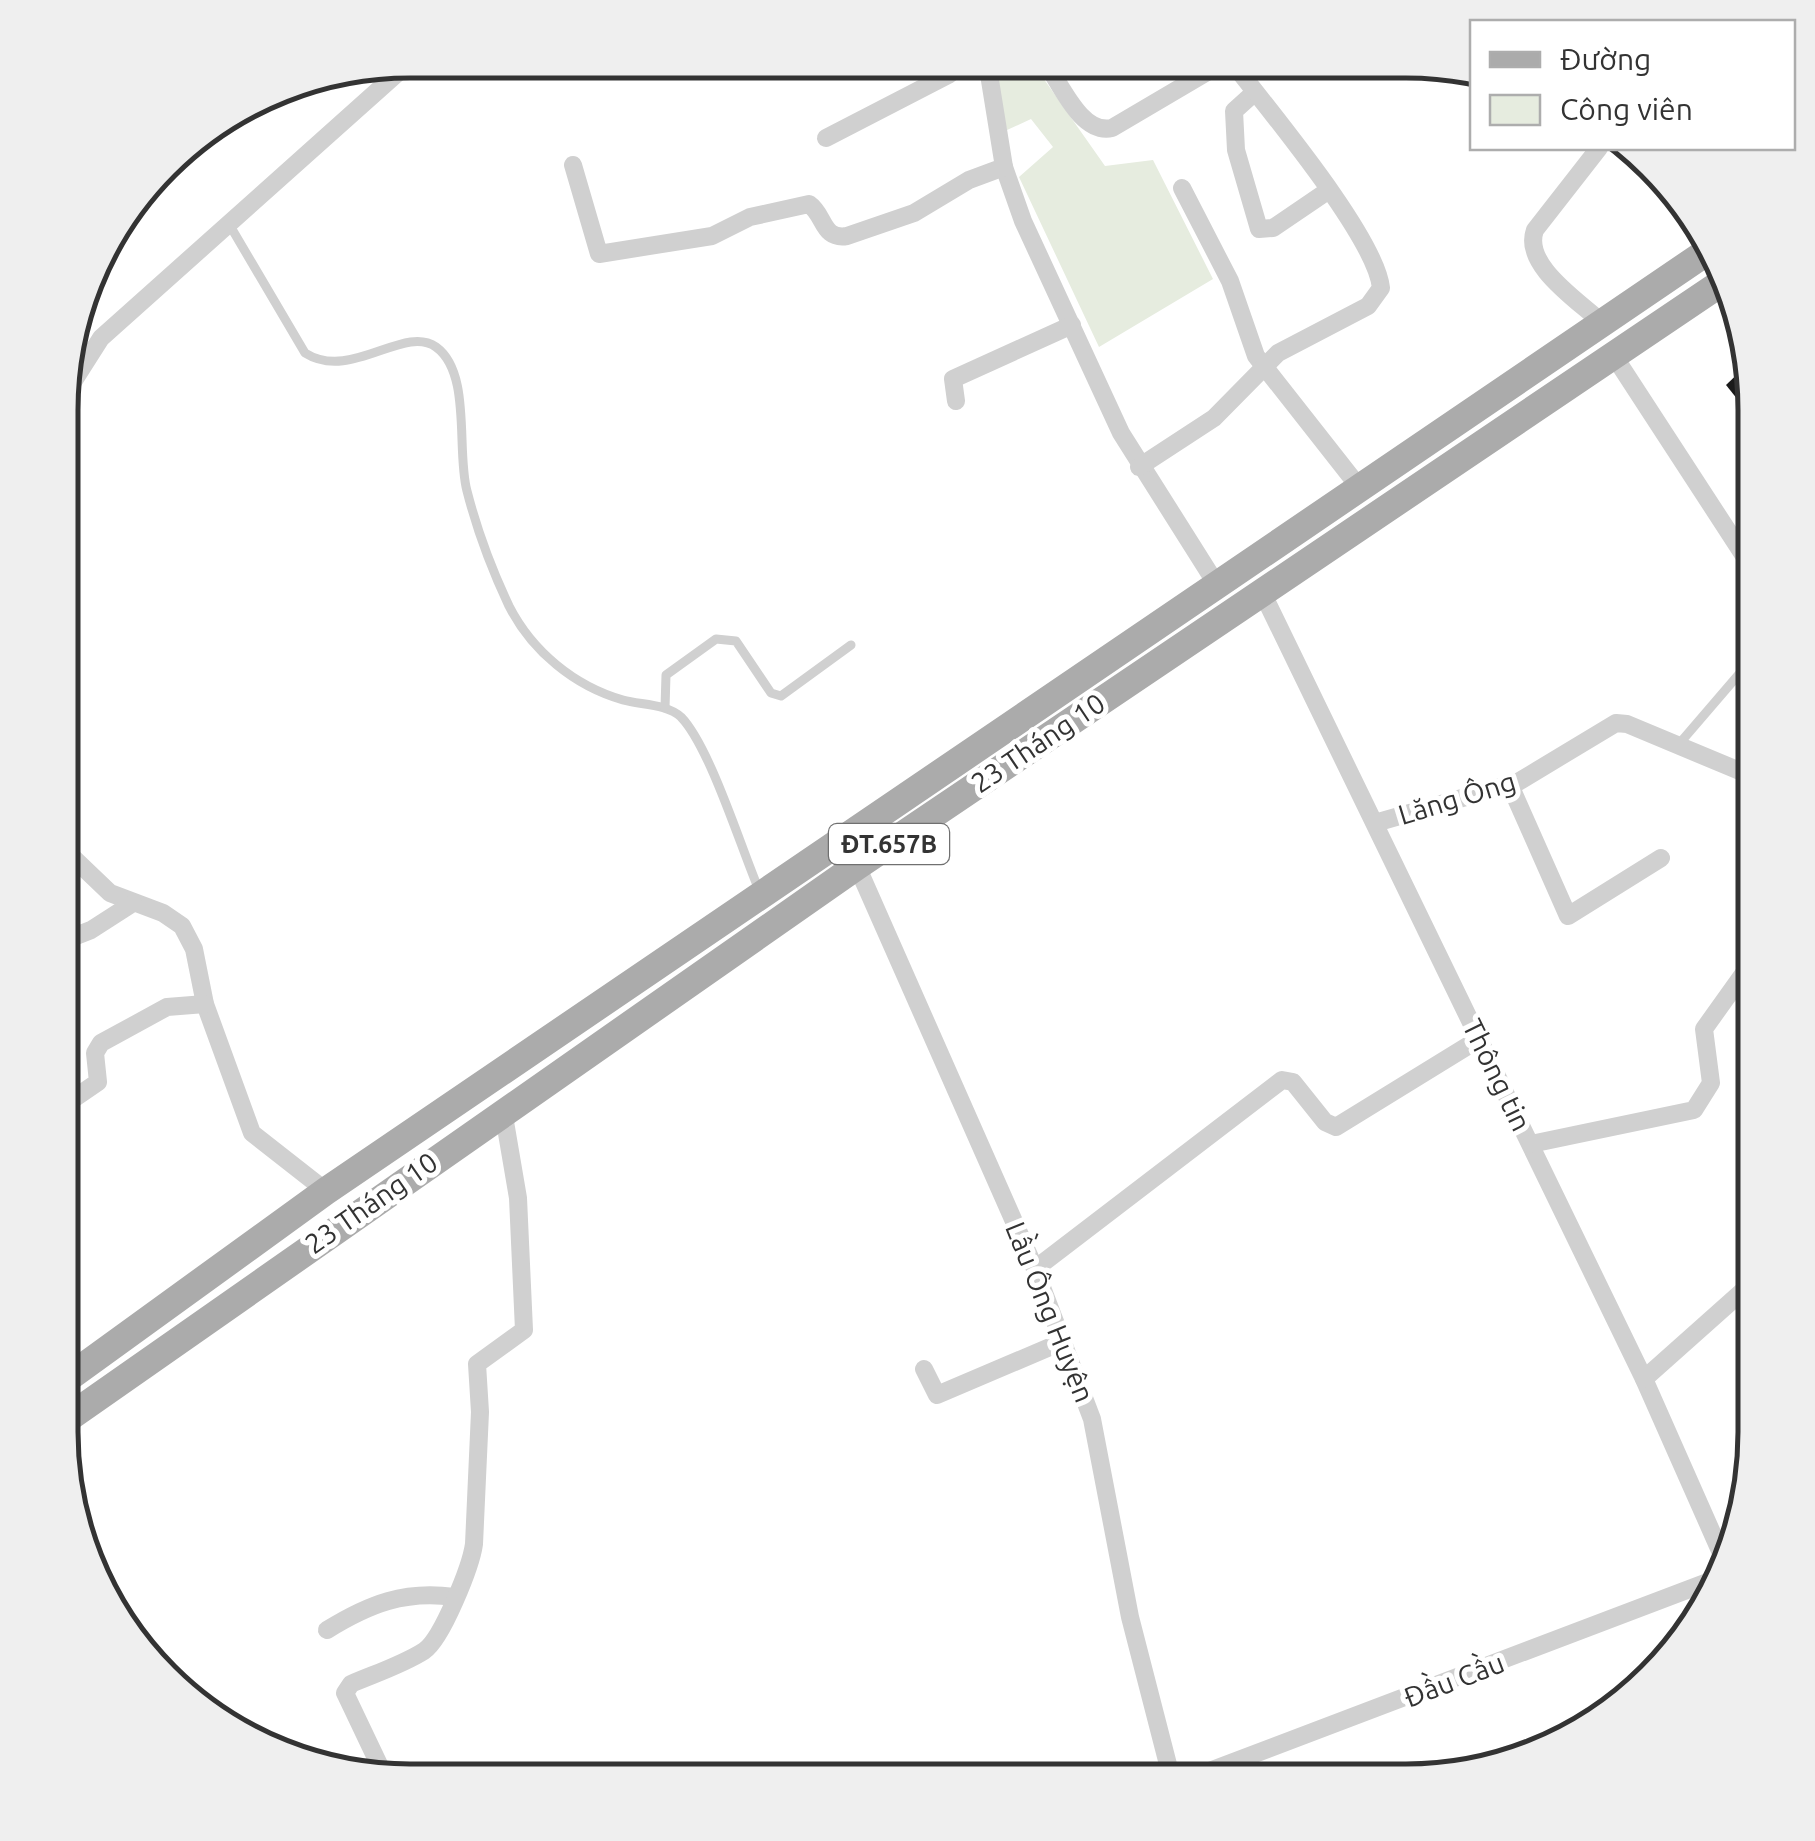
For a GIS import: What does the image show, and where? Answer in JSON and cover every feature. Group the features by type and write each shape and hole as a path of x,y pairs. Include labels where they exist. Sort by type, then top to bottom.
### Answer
{"main road":[{"name":"23 Tháng 10","path":"78,1371 326,1191 760,892 1699,257"},
{"name":"23 Tháng 10","path":"78,1411 347,1218 857,866 1714,288"},
{"path":"326,1191 347,1218"}],"street":[{"path":"826,138 942,78"},
{"path":"990,78 1004,167 1023,222 1139,467 1215,582"},
{"path":"1057,78 1086,122 1100,130 1112,128 1197,78"},
{"path":"1139,467 1214,418 1262,365 1288,346 1368,306 1379,294 1377,271 1329,190 1245,78"},
{"path":"80,371 102,338 391,79"},
{"path":"1256,92 1234,111 1236,150 1258,228 1273,228 1329,190"},
{"path":"1596,150 1536,230 1532,245 1542,265 1601,322"},
{"path":"573,165 599,254 712,236 750,217 809,204 827,231 836,237 847,236 914,213 969,180 1004,167"},
{"path":"1182,188 1230,281 1250,346 1359,487"},
{"path":"956,401 953,379 1072,325"},
{"path":"1614,356 1737,545"},
{"name":"Thông tin","path":"1262,592 1644,1379 1717,1544"},
{"name":"Lăng Ông","path":"1374,823 1510,785 1616,724 1627,724 1737,769"},
{"path":"1510,785 1568,916 1661,858"},
{"path":"78,863 99,884 163,913 182,926 194,950 205,1004 252,1133 326,1191"},
{"name":"Lầu Ông Huyện","path":"857,866 1064,1341 1097,1437 1130,1617 1168,1763"},
{"path":"78,935 134,903"},
{"path":"1531,1144 1694,1110 1711,1082 1704,1029 1737,983"},
{"path":"78,1097 94,1088 98,1077 95,1053 101,1043 167,1007 205,1004"},
{"path":"1035,1268 1282,1080 1294,1082 1325,1122 1336,1126 1478,1039"},
{"path":"378,1762 345,1693 351,1684 428,1648 454,1596 474,1544 480,1412 477,1364 521,1334 524,1325 518,1198 503,1110"},
{"path":"1644,1379 1737,1296"},
{"path":"924,1368 937,1395 1064,1341"},
{"name":"Đầu Cầu","path":"1231,1763 1698,1587"},
{"path":"328,1630 389,1599 418,1593 454,1596"}],"lane":[{"path":"230,224 305,353 314,359 338,364 420,342 436,347 446,358 460,394 460,464 468,494 495,575 518,622 546,656 581,682 621,700 665,708 678,715 690,730 760,892"},
{"path":"665,708 663,686 671,669 716,639 736,641 771,693 781,696 851,645"},
{"path":"1678,746 1737,677"}],"green space":[{"path":"1000,78 1043,78 1105,166 1153,160 1213,279 1099,347 1019,177 1053,147 1031,119 1007,130 995,83"}],"building":[{"path":"1735,376 1737,399 1726,385"}]}
